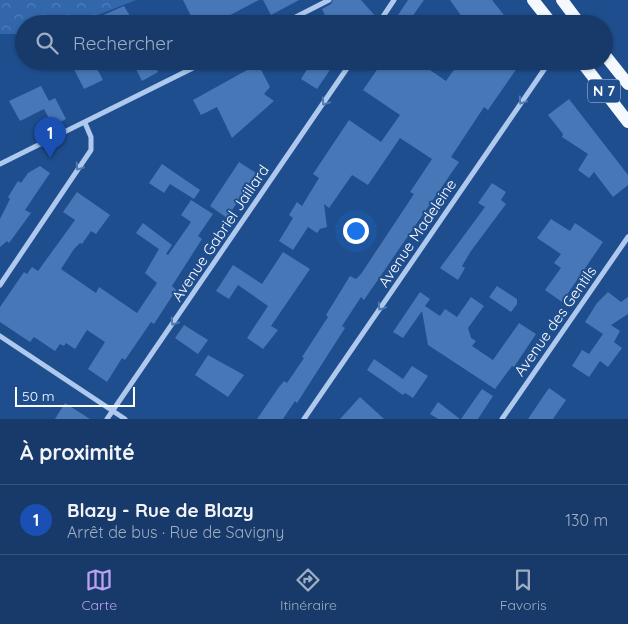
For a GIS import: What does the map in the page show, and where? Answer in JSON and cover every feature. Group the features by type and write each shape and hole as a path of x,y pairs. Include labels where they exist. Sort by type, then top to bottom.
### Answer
{"main road":[{"path":"534,0 545,15"},
{"path":"562,0 573,15"},
{"name":"N 7","path":"613,65 628,84"},
{"name":"N 7","path":"588,70 628,122"}],"street":[{"path":"300,15 329,0"},
{"path":"384,15 394,0"},
{"path":"0,164 189,70"},
{"name":"Avenue Gabriel Jaillard","path":"107,419 346,70"},
{"name":"Avenue Madeleine","path":"304,419 544,70"},
{"path":"0,285 91,150 91,136 85,123"},
{"name":"Avenue des Gentils","path":"502,419 628,237"},
{"path":"0,336 125,419"}],"green space":[{"path":"0,0 136,0 98,15 15,15 15,34 0,34"}],"building":[{"path":"183,0 259,0 230,15 190,15"},
{"path":"263,0 299,0 271,15"},
{"path":"333,0 361,0 374,15 325,15 322,9 331,4"},
{"path":"408,0 424,0 413,15 398,15"},
{"path":"450,0 492,0 504,15 461,15"},
{"path":"124,6 129,15 104,15"},
{"path":"74,70 98,70 103,80 84,89"},
{"path":"136,70 157,70 158,72 142,81"},
{"path":"247,70 261,70 270,87 264,94 274,101 232,138 217,107 201,115 193,100"},
{"path":"307,70 330,70 317,89 301,79"},
{"path":"377,70 430,70 446,81 454,70 516,70 488,110 484,107 451,157 459,162 364,300 361,297 342,326 345,328 297,403 295,401 283,419 257,419 279,387 284,381 287,383 304,358 302,357 328,317 326,315 350,276 356,279 361,274 414,194 410,192 432,159 400,138 368,185 352,175 329,208 324,204 327,227 320,229 317,233 308,227 293,250 279,241 293,218 289,215 297,202 302,206 319,178 313,174 349,120 381,142 400,115 363,90"},
{"path":"41,86 49,101 55,98 66,119 53,126 44,109 20,121 9,101"},
{"path":"569,99 628,175 628,185 613,197 594,172 589,178 578,170 588,154 562,137 563,134 548,115"},
{"path":"239,162 256,173 227,218 210,206"},
{"path":"162,164 200,190 194,199 170,184 164,193 149,183"},
{"path":"40,166 50,173 25,210 31,213 9,243 7,241 0,247 0,219 10,199 8,197 18,181 21,183 28,173"},
{"path":"492,183 506,192 501,200 506,204 471,251 462,266 465,268 458,280 440,268 485,207 478,203"},
{"path":"77,192 110,215 96,234 91,231 82,244 80,243 74,249 61,269 96,293 99,287 137,313 157,283 145,273 159,249 168,255 191,222 181,215 191,200 213,214 198,236 202,239 172,286 176,290 154,324 151,322 125,360 122,358 107,382 88,369 105,342 87,330 75,349 66,343 64,346 60,344 55,351 34,337 30,342 0,322 0,307 24,272 27,274 32,267 38,271 75,220 63,212"},
{"path":"551,219 570,231 575,223 603,242 562,302 545,290 561,268 554,263 561,254 537,238"},
{"path":"143,223 172,245 166,254 136,233"},
{"path":"283,252 310,269 271,326 278,330 263,349 247,338 268,306 238,285 229,299 216,291 233,265 262,284"},
{"path":"497,286 517,299 517,304 511,312 489,297"},
{"path":"420,292 430,299 425,306 440,316 445,309 457,317 471,297 484,306 468,328 471,338 476,341 472,346 493,360 519,323 536,334 514,367 512,366 495,389 428,345 422,311 403,338 393,332"},
{"path":"608,292 621,302 628,297 628,314 611,325 620,331 614,342 622,348 608,367 600,361 589,377 572,366 582,350 589,354 603,334 585,322 597,303"},
{"path":"184,325 208,340 198,354 175,338"},
{"path":"208,355 244,375 228,397 195,375"},
{"path":"374,359 403,379 412,366 428,376 413,398 405,393 403,395 367,370"},
{"path":"549,388 566,400 553,419 528,419"},
{"path":"482,389 493,396 478,419 461,419"},
{"path":"360,397 384,419 340,419"},
{"path":"438,402 460,419 438,419 430,414"},
{"path":"65,403 90,419 55,419"}],"place":[{"name":"Blazy - Rue de Blazy","path":"50,158"}]}
